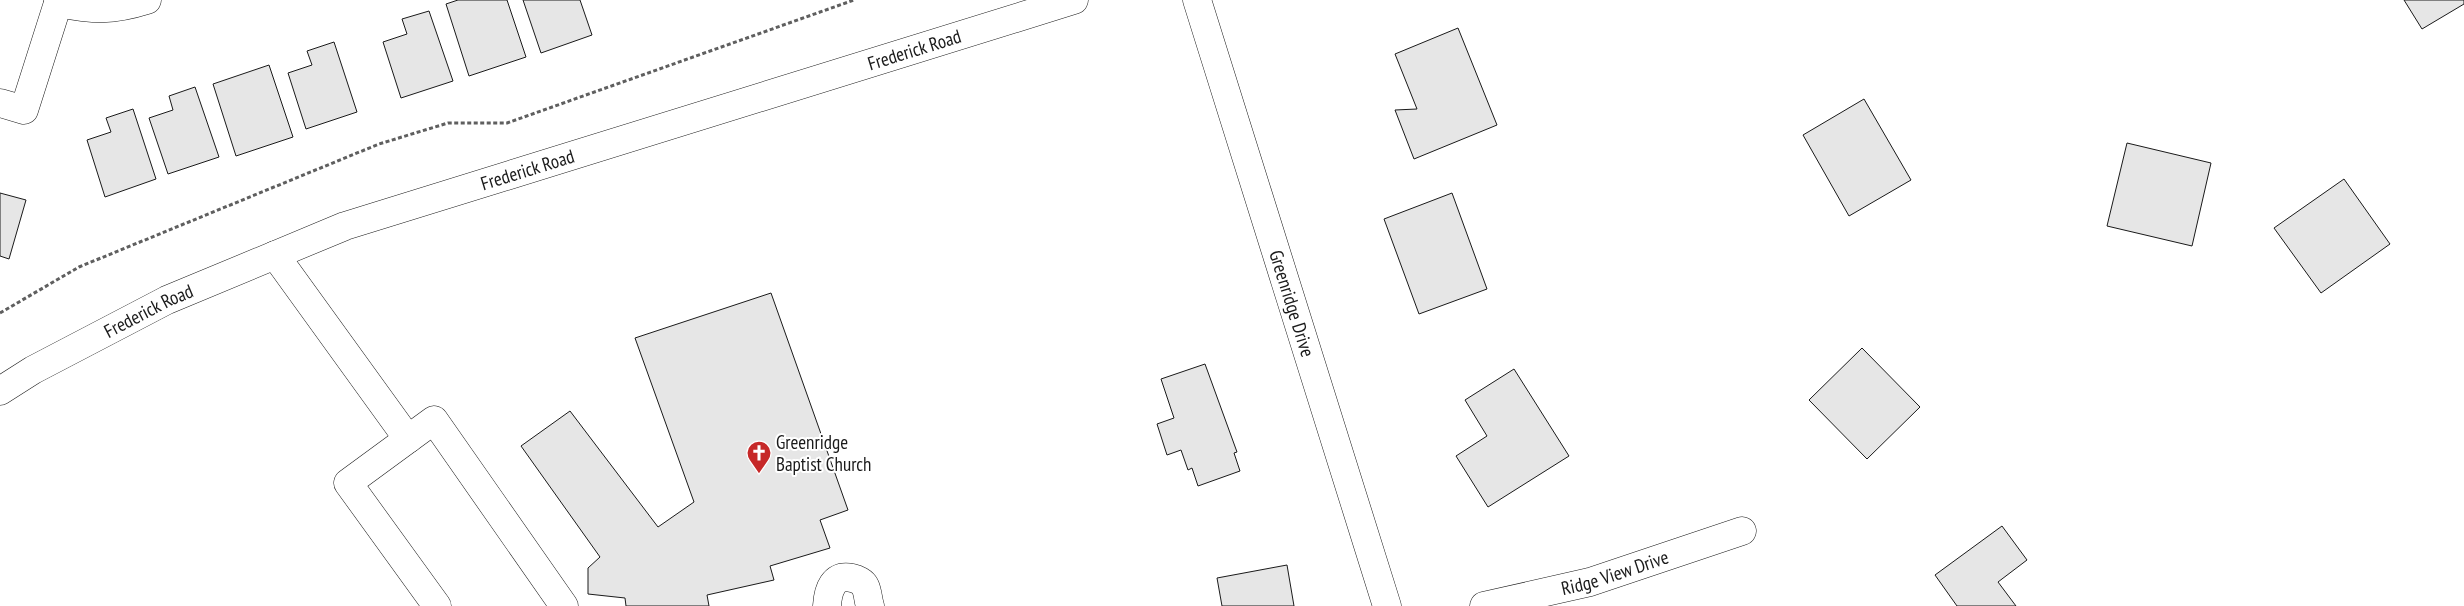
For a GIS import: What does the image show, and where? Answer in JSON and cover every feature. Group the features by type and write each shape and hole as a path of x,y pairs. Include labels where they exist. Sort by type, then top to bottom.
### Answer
{"main road":[{"path":"0,103 24,110 59,2 92,10 130,6 147,0"},
{"name":"Frederick Road","path":"0,390 33,370 167,300 345,226 1074,0"},
{"name":"Greenridge Drive","path":"1197,0 1387,606"},
{"path":"275,255 408,439"},
{"path":"0,385 33,370"},
{"path":"437,606 348,484 434,420 564,606"},
{"name":"Ridge View Drive","path":"1484,606 1590,582 1742,531"},
{"path":"827,606 831,587 836,580 845,576 856,579 864,585 870,606"}],"path":[{"path":"0,313 79,267 379,144 448,123 507,123 854,0"}],"building":[{"path":"458,0 507,0 526,57 469,76 446,4"},
{"path":"523,0 580,0 592,35 541,53"},
{"path":"2404,0 2464,0 2464,4 2422,29"},
{"path":"429,11 453,81 401,98 383,42 407,34 402,19"},
{"path":"1458,28 1497,125 1414,159 1395,110 1417,109 1395,54"},
{"path":"334,42 357,112 306,129 288,73 312,65 307,51"},
{"path":"269,65 293,137 236,156 213,84"},
{"path":"195,87 219,157 168,174 149,118 173,110 169,96"},
{"path":"1864,99 1911,180 1849,216 1803,135"},
{"path":"133,109 156,179 105,197 87,140 111,132 106,118"},
{"path":"2127,143 2211,163 2192,246 2107,226"},
{"path":"2344,179 2390,244 2321,293 2274,228"},
{"path":"0,193 26,200 9,259 0,256"},
{"path":"1452,193 1487,289 1419,314 1384,219"},
{"name":"Greenridge Baptist Church","path":"771,293 848,510 820,520 830,548 770,566 774,580 707,595 709,606 626,606 625,598 588,594 588,568 600,557 521,446 570,411 658,527 694,502 635,338"},
{"path":"1862,348 1920,407 1867,459 1809,400"},
{"path":"1205,364 1237,452 1234,453 1240,471 1198,486 1192,468 1188,470 1181,450 1167,455 1157,424 1174,418 1161,379"},
{"path":"1514,369 1569,456 1488,507 1456,456 1487,436 1465,400"},
{"path":"2002,526 2027,560 1998,582 2016,606 1957,606 1935,575"},
{"path":"1287,565 1294,606 1222,606 1217,578"}],"place":[{"name":"Greenridge Baptist Church","path":"759,474"}]}
